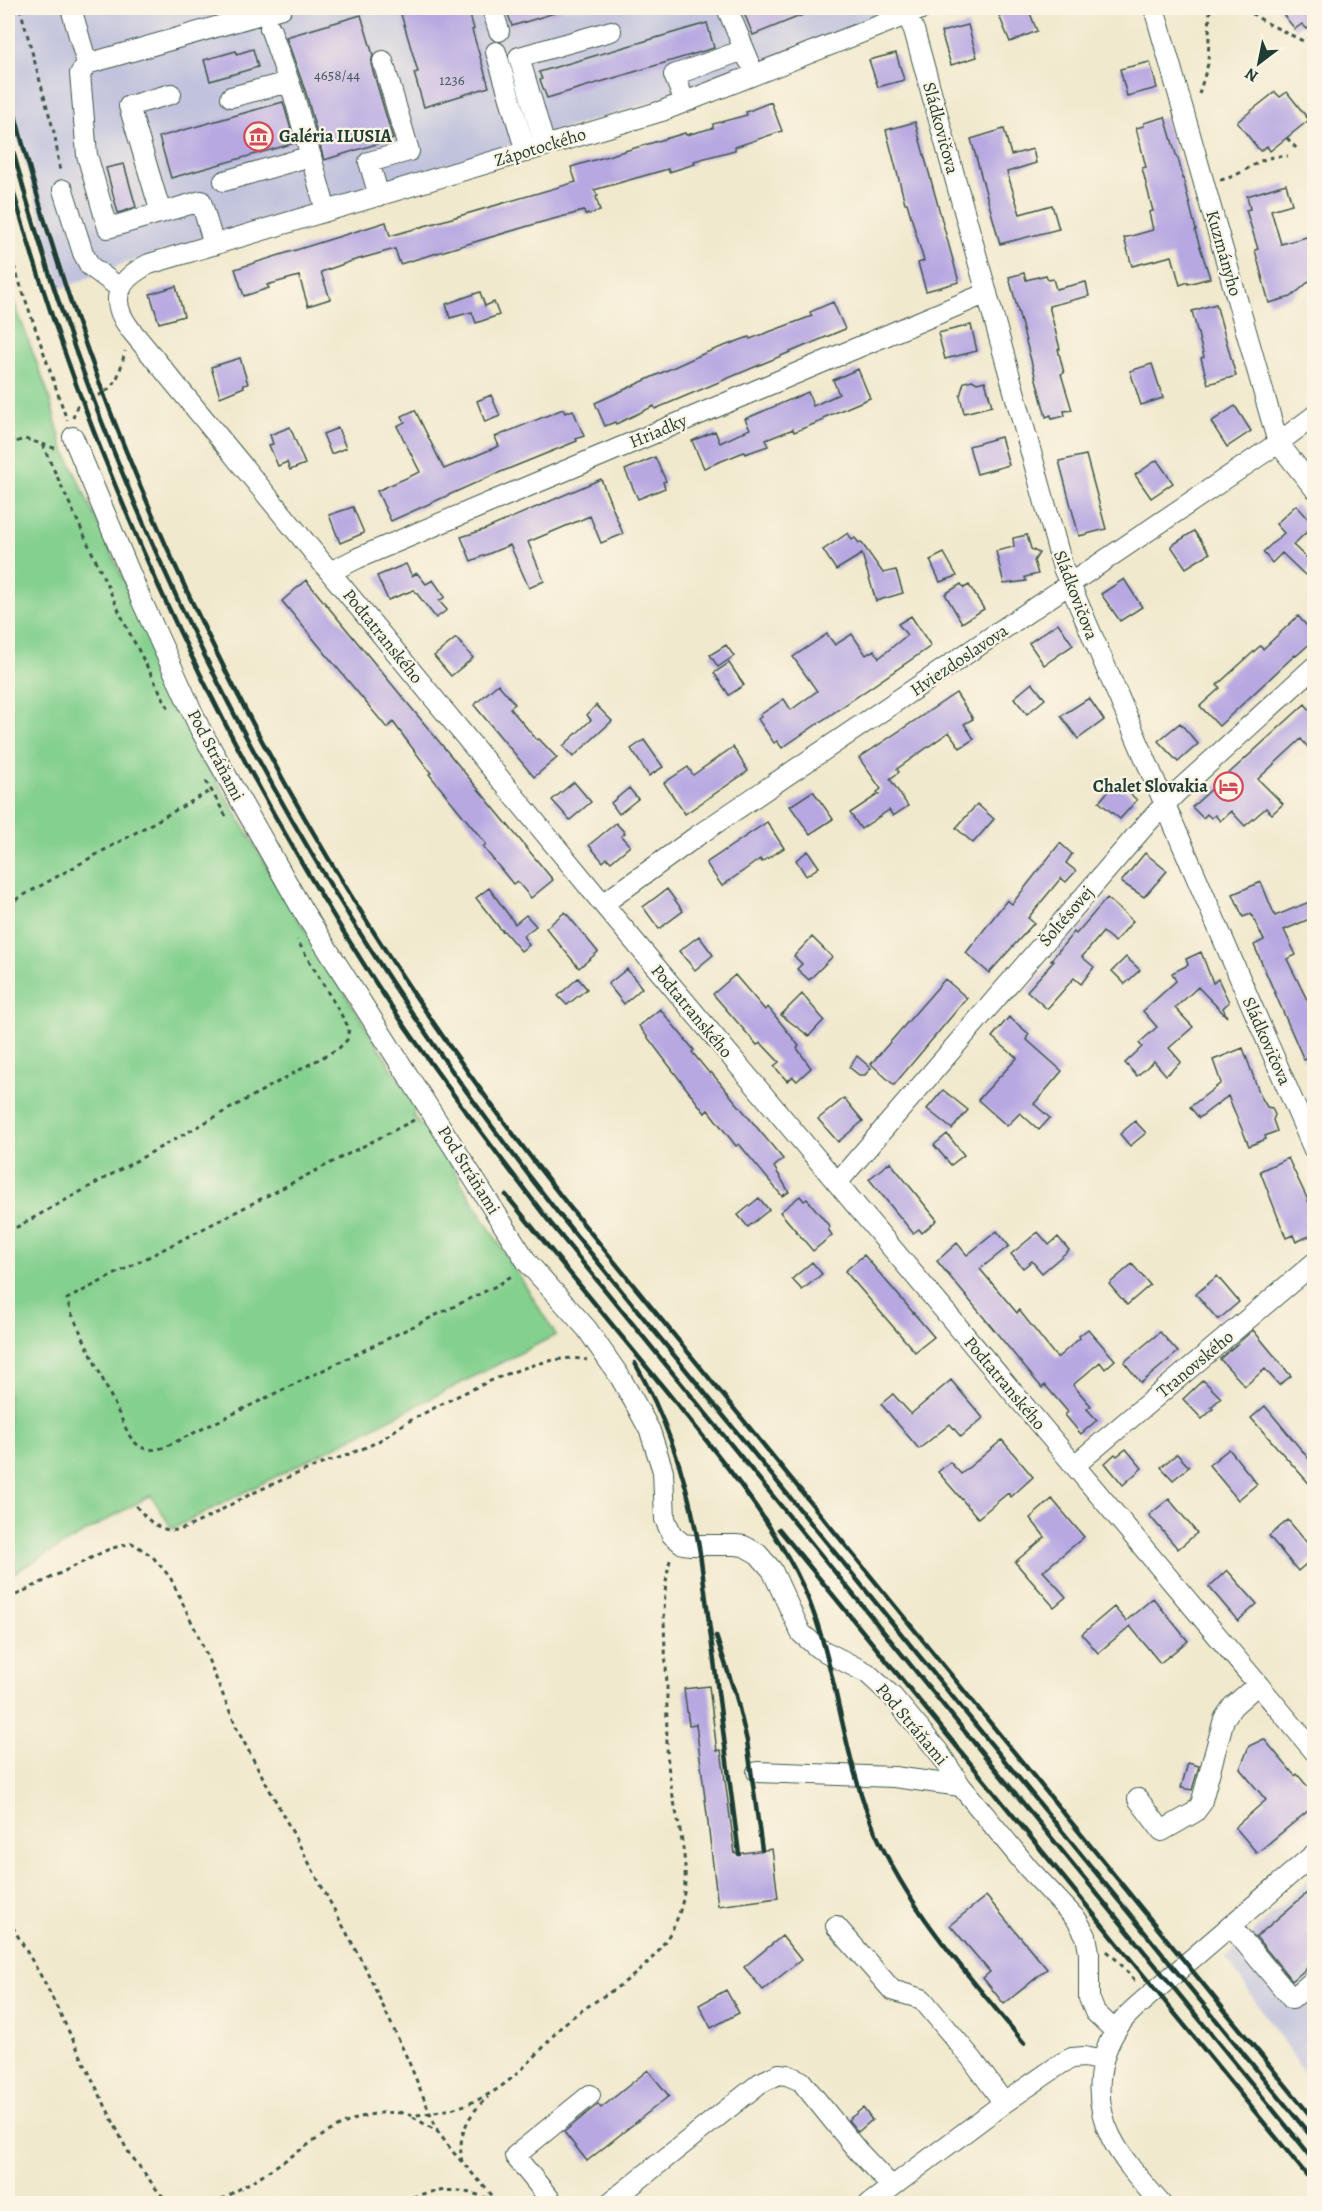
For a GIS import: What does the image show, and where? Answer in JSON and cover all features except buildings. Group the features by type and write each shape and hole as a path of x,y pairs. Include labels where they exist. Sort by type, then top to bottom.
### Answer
{"street":[{"path":"71,8 87,64"},
{"path":"214,245 201,201 108,228 87,155 80,74 87,64 282,8"},
{"path":"492,8 499,31"},
{"path":"726,8 754,75"},
{"name":"Kuzmányho","path":"1154,8 1278,443 1314,488"},
{"name":"Zápotockého","path":"121,289 130,276 149,264 663,111 912,10"},
{"name":"Sládkovičova","path":"912,10 914,30 1063,568 1314,1150"},
{"path":"270,28 289,82 326,211"},
{"path":"545,146 519,57 611,31"},
{"path":"685,102 674,75 744,50"},
{"path":"496,52 526,152"},
{"path":"379,196 369,162 409,151 383,61"},
{"path":"231,97 289,82"},
{"path":"161,213 129,106 171,94"},
{"path":"224,181 311,156"},
{"path":"63,190 83,253 90,266 121,289"},
{"name":"Podtatranského","path":"121,289 117,296 117,308 132,332 603,904 1314,1751"},
{"name":"Hriadky","path":"330,572 358,558 987,293"},
{"name":"Hviezdoslavova","path":"603,904 697,836 1071,584 1314,416"},
{"name":"Pod Stráňami","path":"71,431 140,597 200,729 303,911 531,1265 587,1329 635,1403 659,1454 665,1487 665,1519 672,1536 691,1545 744,1546 758,1554 772,1570 801,1633 818,1648 867,1673 892,1696 938,1751 961,1786 1029,1869 1077,1920 1086,1936 1089,1952 1089,1998 1095,2012 1115,2031"},
{"name":"Šoltésovej","path":"837,1183 1164,805 1314,666"},
{"name":"Tranovského","path":"1075,1465 1314,1263"},
{"path":"1138,1799 1162,1831 1195,1812 1201,1804 1224,1719 1233,1706 1258,1684"},
{"name":"Pod Stráňami","path":"757,1772 894,1777 961,1786"},
{"path":"1161,2204 1139,2178 1111,2137 1103,2116 1099,2094 1103,2061 1115,2031 1124,2018 1314,1854"},
{"path":"836,1926 892,1990 922,1999 972,2059 1004,2103"},
{"path":"1231,1926 1292,1999 1314,1980"},
{"path":"869,2204 1045,2074 1072,2058 1084,2057 1103,2061"},
{"path":"608,2204 760,2083 779,2074 801,2081 857,2150 891,2186"},
{"path":"554,2204 515,2156 590,2095"}],"path":[{"path":"20,8 54,136 63,190"},
{"path":"1185,120 1203,85 1208,64 1210,8"},
{"path":"1244,8 1265,22 1303,41 1314,35"},
{"path":"1287,138 1297,149"},
{"path":"1203,183 1224,180 1275,155 1288,156"},
{"path":"8,249 32,324 71,431"},
{"path":"71,431 77,406 111,390 117,382 126,343 132,332"},
{"path":"8,444 25,439 42,444 126,626 173,717"},
{"path":"206,780 233,828"},
{"path":"8,903 211,790"},
{"path":"8,1232 339,1048 347,1040 349,1028 294,934"},
{"path":"431,1110 67,1299 134,1443 144,1449 157,1450 167,1446 498,1285 531,1265"},
{"path":"136,1506 152,1524 178,1530 212,1516 277,1482 315,1466 354,1454 400,1426 509,1372 565,1358 590,1361"},
{"path":"462,2163 460,2148 464,2129 485,2100 515,2077 567,2021 618,1988 646,1964 666,1940 682,1903 687,1867 668,1761 662,1623 668,1569 677,1540"},
{"path":"8,1599 109,1549 132,1543 152,1556 170,1577 198,1635 238,1731 370,1977 438,2132 498,2203"},
{"path":"8,1919 45,1983 127,2150 160,2194 174,2204"},
{"path":"1104,1948 1119,1962 1148,1997"},
{"path":"411,2116 467,2105 494,2092"},
{"path":"214,2204 338,2126 370,2113 399,2112 411,2116 438,2132"},
{"path":"396,2204 416,2194 442,2189 467,2192 498,2203"}],"shaded area":[{"path":"8,8 897,8 729,77 163,251 120,265 61,289 8,105"},
{"path":"1314,1875 1314,2084 1226,1958"}],"green space":[{"path":"8,286 48,393 62,444 207,764 288,902 415,1105 413,1115 420,1125 432,1130 466,1191 556,1335 172,1529 151,1495 8,1576"}],"railway":[{"path":"8,87 50,238 101,387 161,533 228,676 303,815 385,949 473,1080 568,1205 1314,2120"},
{"path":"8,133 51,280 103,424 161,564 228,701 300,835 380,965 466,1091 558,1213 1314,2140"},
{"path":"8,173 40,279 76,383 115,486 159,587 206,687 257,784 312,880 370,974 456,1099 548,1220 1314,2160"},
{"path":"506,1195 717,1454 751,1499 782,1547 809,1601 819,1630 858,1784 882,1846 898,1877 936,1934 1024,2043"},
{"path":"635,1363 668,1432 690,1503 700,1553 739,1854"},
{"path":"779,1529 1314,2184"},
{"path":"716,1636 736,1696 747,1741 762,1850"}],"place":[{"name":"Galéria ILUSIA","path":"258,136"},
{"name":"Chalet Slovakia","path":"1229,786"}]}
